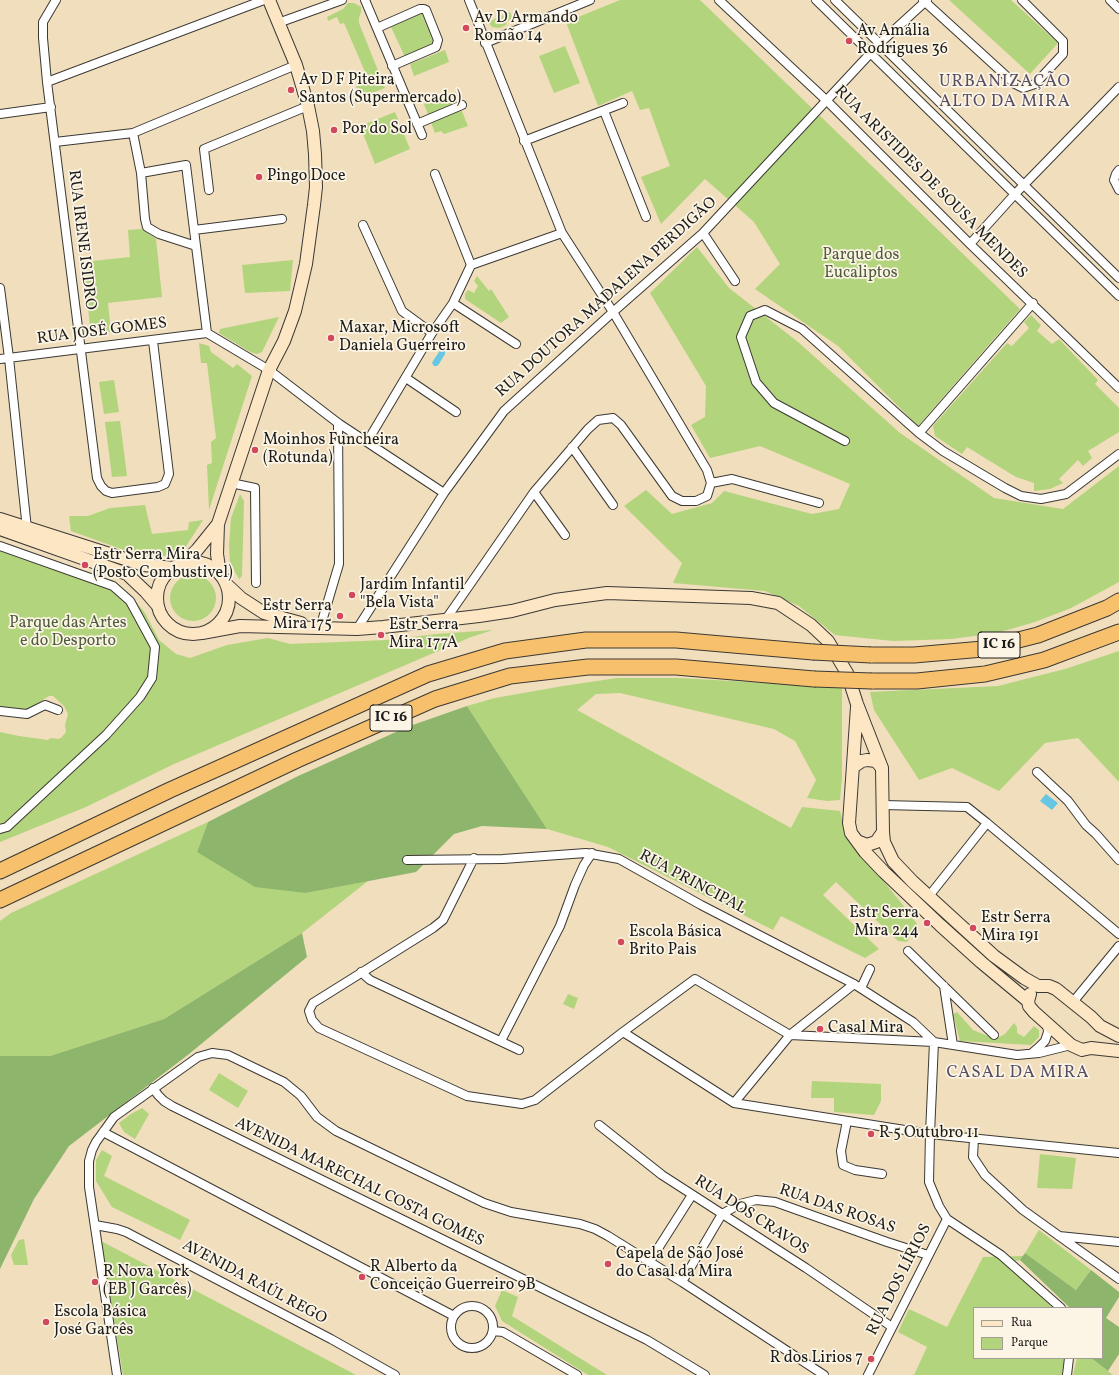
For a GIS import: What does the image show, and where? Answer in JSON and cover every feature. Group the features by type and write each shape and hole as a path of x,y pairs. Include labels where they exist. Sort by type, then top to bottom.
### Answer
{"highway":[{"name":"IC 16","path":"0,871 170,790 428,674 505,651 586,640 676,640 813,652 871,655 914,655 982,649 1038,635 1107,608 1119,601"},
{"name":"IC 16","path":"0,900 298,760 428,702 510,676 588,667 676,667 814,679 917,681 985,674 1044,660 1119,632"}],"street":[{"name":"RUA IRENE ISIDRO","path":"56,0 43,22 47,82 97,478 101,486 106,491 112,493 158,487 165,484 169,474 153,341"},
{"path":"47,82 264,0"},
{"path":"202,633 213,628 222,620 227,608 229,596 217,554 218,524 269,370 284,341 295,311 306,264 316,187 313,131 308,106 296,65 269,0"},
{"path":"278,23 342,0"},
{"path":"365,0 422,135"},
{"path":"446,619 534,492 572,446 598,420 613,418 621,424 672,496 682,501 696,501 707,496 711,483 707,470 613,312 562,233 469,0"},
{"path":"485,43 590,0"},
{"name":"RUA ARISTIDES DE SOUSA MENDES","path":"719,0 826,100 970,244 1033,303 1119,388"},
{"path":"816,0 1119,296"},
{"path":"835,0 1119,278"},
{"path":"925,1 1015,84 1023,88 1035,84 1063,54 1062,41 1022,0"},
{"path":"1110,0 1119,9"},
{"name":"RUA DOUTORA MADALENA PERDIGÃO","path":"357,629 444,493 504,410 703,233 870,53 925,1"},
{"path":"377,28 420,9 424,9 426,10 438,40 436,47 392,66"},
{"path":"55,142 132,133 296,65"},
{"path":"970,244 1015,194 1119,87"},
{"path":"524,141 623,103"},
{"path":"417,124 462,105"},
{"path":"209,190 204,149 308,106"},
{"path":"0,114 51,108"},
{"path":"604,111 646,217"},
{"path":"132,133 141,173 147,227 159,234 196,246"},
{"path":"141,173 186,165 207,333 269,370 338,423 444,493"},
{"path":"1119,170 1114,180 1119,190"},
{"path":"435,174 471,265"},
{"path":"194,230 282,219"},
{"path":"363,225 402,311 432,333"},
{"path":"367,442 432,333 453,303 471,265 562,233"},
{"path":"703,233 735,280"},
{"path":"0,288 27,529"},
{"path":"453,303 516,344"},
{"path":"918,433 1033,303"},
{"path":"845,441 774,403 756,382 741,337 750,316 765,310 802,329 918,433 943,451 1021,496 1041,499 1066,494 1119,454"},
{"name":"RUA JOSÉ GOMES","path":"0,359 80,348 153,341 207,333"},
{"path":"406,378 456,412"},
{"path":"320,628 339,564 338,423"},
{"path":"572,446 613,505"},
{"path":"711,483 732,479 819,503"},
{"path":"231,483 255,488 256,583"},
{"path":"534,492 565,535"},
{"path":"0,519 27,529 144,565 178,566 192,562 203,564 212,568 241,598 264,613 320,628"},
{"path":"158,606 160,585 165,576 197,550 218,524"},
{"path":"0,530 127,574 158,606 162,616 170,625 179,631 190,634 240,626 357,629 383,627 512,611 556,600 607,593 751,598 778,603 811,625 828,641 847,673 857,704 882,768 884,842 893,861 913,882 994,956 1024,978 1038,986 1050,986 1056,989 1100,1026 1119,1036"},
{"path":"0,546 113,586 130,602 155,647 152,678 140,697 106,736 7,826 0,829"},
{"path":"857,704 849,823 851,833 884,872 981,962 1028,1001"},
{"path":"0,711 27,714 45,705 58,710"},
{"path":"852,767 862,761 867,760 876,761 882,768"},
{"path":"1037,772 1068,801 1086,825 1119,860"},
{"path":"883,805 967,807 1119,934"},
{"path":"929,896 987,823"},
{"path":"857,841 867,845 876,842 883,832"},
{"path":"501,1042 560,926 575,885 584,865 592,853"},
{"name":"RUA PRINCIPAL","path":"407,860 474,858 503,859 592,853 618,859 857,986 913,1022 934,1042"},
{"path":"474,858 443,920 433,928 313,1003 309,1011 312,1020 319,1028 467,1096 522,1104 534,1100 695,979 790,1035 934,1042 1028,1055 1071,1045"},
{"path":"1073,1002 1119,946"},
{"path":"908,951 994,1035"},
{"path":"734,1103 790,1035 857,986 870,969"},
{"path":"361,972 370,980 518,1050"},
{"path":"944,986 953,1045"},
{"path":"1038,986 1030,993 1028,1001 1029,1006 1071,1045 1082,1050 1091,1048 1119,1051"},
{"path":"1028,1055 1035,1051 1045,1041 1048,1032 1048,1024"},
{"path":"1091,1048 1097,1042 1100,1034 1100,1026"},
{"path":"623,1032 734,1103 930,1134 1119,1153"},
{"path":"934,1042 929,1182 939,1206 947,1220 1001,1255 1060,1307"},
{"path":"117,1375 89,1187 89,1161 96,1142 114,1117 198,1057 212,1053 228,1055 291,1087 301,1096 317,1117 336,1131 494,1207 526,1215 572,1222 595,1229 650,1261 824,1375"},
{"name":"AVENIDA MARECHAL COSTA GOMES","path":"153,1088 164,1101 172,1106 647,1340 705,1375"},
{"path":"847,1120 841,1150 843,1165 855,1170 882,1174"},
{"name":"RUA DOS CRAVOS","path":"599,1125 662,1175 806,1268 892,1327"},
{"path":"103,1132 454,1316"},
{"path":"974,1138 973,1157 985,1175 1023,1210 1119,1279"},
{"path":"650,1261 692,1195"},
{"name":"RUA DAS ROSAS","path":"722,1214 740,1204 756,1200 775,1202 928,1255"},
{"path":"682,1282 722,1214"},
{"name":"RUA DOS LÍRIOS","path":"868,1375 947,1220"},
{"name":"AVENIDA RAÚL REGO","path":"95,1226 117,1229 126,1232 396,1375"},
{"path":"1058,1236 1119,1242"},
{"path":"464,1307 479,1307 485,1310 490,1315 493,1322 491,1337 482,1346 477,1348 462,1346 455,1340 452,1333 451,1326 454,1316 464,1307"},
{"path":"493,1331 504,1332 577,1375"},
{"path":"1067,1375 1069,1359"}],"green space":[{"name":"Parque dos Eucaliptos","path":"620,0 700,0 1020,309 918,426 838,346 755,289 780,264 754,222 705,179 661,224 641,177 670,166 649,108 640,110 632,91 598,106 566,22"},
{"path":"949,0 1011,0 1058,43 1030,74"},
{"path":"348,3 354,3 361,7 359,23 385,88 360,98 356,87 369,81 344,23 340,24 337,17 328,21 327,17 343,9"},
{"path":"510,12 513,19 507,21 506,25 502,27 492,27 488,22"},
{"path":"422,13 435,43 405,57 391,27"},
{"path":"565,46 580,83 554,93 539,56"},
{"path":"445,50 449,62 414,76 410,64"},
{"path":"454,92 468,126 444,134 441,131 435,133 424,104"},
{"path":"395,112 410,149 375,164 360,126"},
{"path":"142,229 156,239 162,297 108,303 111,332 91,335 83,262 130,257 128,230"},
{"path":"697,247 729,288 798,342 900,433 994,498 1063,509 1119,466 1119,582 1071,608 1035,622 997,633 951,639 893,641 835,635 799,606 765,591 673,583 682,563 624,506 646,490 672,514 712,503 724,491 812,514 839,509 850,484 760,446 710,458 691,425 705,417 706,386 650,293"},
{"path":"293,260 290,291 245,293 242,265"},
{"path":"477,276 489,291 491,289 509,317 501,323 465,299 465,294 468,290 474,293 478,286 474,281"},
{"path":"1031,315 1041,325 1037,331 1052,344 1059,339 1098,380 1095,384 1119,408 1119,432 1088,451 1092,458 1083,466 1078,460 1059,479 1063,483 1050,489 1034,491 1034,483 1016,477 967,447 962,454 935,436 933,426 1007,343 1012,346 1029,328 1024,322"},
{"path":"279,317 262,352 257,354 250,352 219,333 220,329"},
{"path":"199,343 209,346 211,352 233,368 237,364 252,376 209,510 207,465 212,463 211,442 216,438 207,363 201,363"},
{"path":"114,380 119,412 104,414 99,382"},
{"path":"120,421 127,476 112,477 105,422"},
{"path":"240,494 244,501 242,576 239,579 230,563 229,546 231,518"},
{"path":"145,505 152,534 188,530 189,522 203,520 185,548 165,556 146,556 135,554 71,531 69,516 88,516 110,508"},
{"name":"Parque das Artes e do Desporto","path":"0,542 115,581 133,598 145,613 159,640 176,654 190,658 227,645 268,638 290,644 387,640 437,634 493,630 471,637 174,764 86,807 0,842 0,732 48,740 51,738 58,739 61,738 66,732 65,725 68,714 64,706 53,696 49,696 30,708 19,711 0,709"},
{"path":"193,575 206,579 212,585 216,598 212,611 206,617 193,621 180,617 174,611 170,598 174,585 180,579"},
{"path":"1119,651 1119,782 1078,738 1045,743 999,791 952,768 919,780 874,710 870,692 998,686 1065,669"},
{"path":"617,678 678,678 842,687 842,778 840,800 827,801 807,798 816,780 795,741 774,729 620,693 596,694 577,710 791,828 802,807 840,811 846,835 917,924 907,942 898,941 836,882 823,895 879,949 865,958 781,916 773,930 608,847 547,829 467,706 495,698"},
{"path":"467,706 547,829 482,826 454,834 416,872 306,893 255,887 197,852 208,822 296,777 407,727"},
{"path":"208,822 197,852 306,893 368,881 302,933 164,1019 50,1056 0,1056 0,921 11,913"},
{"path":"302,933 307,957 189,1054 69,1146 34,1199 0,1269 0,1056 50,1056 164,1019"},
{"path":"568,994 578,998 574,1009 563,1004"},
{"path":"957,1012 973,1030 995,1039 1005,1034 1014,1023 1017,1027 1017,1033 1024,1037 1034,1026 1039,1030 1039,1037 1031,1045 960,1041 953,1014"},
{"path":"219,1073 248,1091 238,1108 209,1090"},
{"path":"812,1081 881,1084 881,1101 874,1115 834,1112 834,1098 811,1098"},
{"path":"142,1108 149,1114 135,1139 124,1132 119,1123"},
{"path":"102,1150 112,1156 104,1176 190,1220 180,1240 112,1207 96,1181 96,1160"},
{"path":"1040,1154 1076,1158 1072,1189 1037,1188"},
{"path":"1039,1230 1091,1270 1076,1290 1025,1253"},
{"path":"24,1239 28,1265 14,1265 11,1255 19,1240"},
{"path":"101,1241 356,1375 123,1375"},
{"path":"1025,1253 1076,1290 1091,1270 1119,1292 1119,1297 1106,1318 1119,1327 1119,1354 1108,1371 1092,1359 1103,1359 1103,1307 1069,1307 1020,1260"},
{"path":"1024,1256 1020,1260 1006,1263 1052,1307 973,1307 973,1359 1065,1359 1062,1375 914,1375 927,1347 898,1332 909,1309 947,1327 983,1257"},
{"path":"502,1290 518,1297 512,1316 607,1375 588,1375 502,1321 495,1306"},
{"path":"1077,1359 1092,1359 1113,1375 1073,1375"}],"water":[{"path":"441,349 445,351 445,354 439,364 434,366 432,363"},
{"path":"1046,794 1058,803 1052,810 1040,801"}],"place":[{"name":"Av D Armando Romão 14","path":"466,28"},
{"name":"Av Amália Rodrigues 36","path":"849,41"},
{"name":"Av D F Piteira Santos (Supermercado)","path":"291,90"},
{"name":"Por do Sol","path":"334,130"},
{"name":"Pingo Doce","path":"259,177"},
{"name":"Maxar, Microsoft Daniela Guerreiro","path":"331,338"},
{"name":"Moinhos Funcheira (Rotunda)","path":"255,450"},
{"name":"Estr Serra Mira (Posto Combustivel)","path":"85,565"},
{"name":"Jardim Infantil \"Bela Vista\"","path":"352,595"},
{"name":"Estr Serra Mira 175","path":"340,616"},
{"name":"Estr Serra Mira 177A","path":"381,635"},
{"name":"Estr Serra Mira 244","path":"927,923"},
{"name":"Estr Serra Mira 191","path":"973,928"},
{"name":"Escola Básica Brito Pais","path":"621,942"},
{"name":"Casal Mira","path":"820,1029"},
{"name":"R 5 Outubro 11","path":"871,1134"},
{"name":"Capela de São José do Casal da Mira","path":"608,1264"},
{"name":"R Alberto da Conceição Guerreiro 9B","path":"362,1277"},
{"name":"R Nova York (EB J Garcês)","path":"95,1282"},
{"name":"Escola Básica José Garcês","path":"46,1322"},
{"name":"R dos Lirios 7","path":"871,1359"}],"district":[{"name":"URBANIZAÇÃO ALTO DA MIRA","path":"1005,93"},
{"name":"CASAL DA MIRA","path":"1018,1074"}]}
